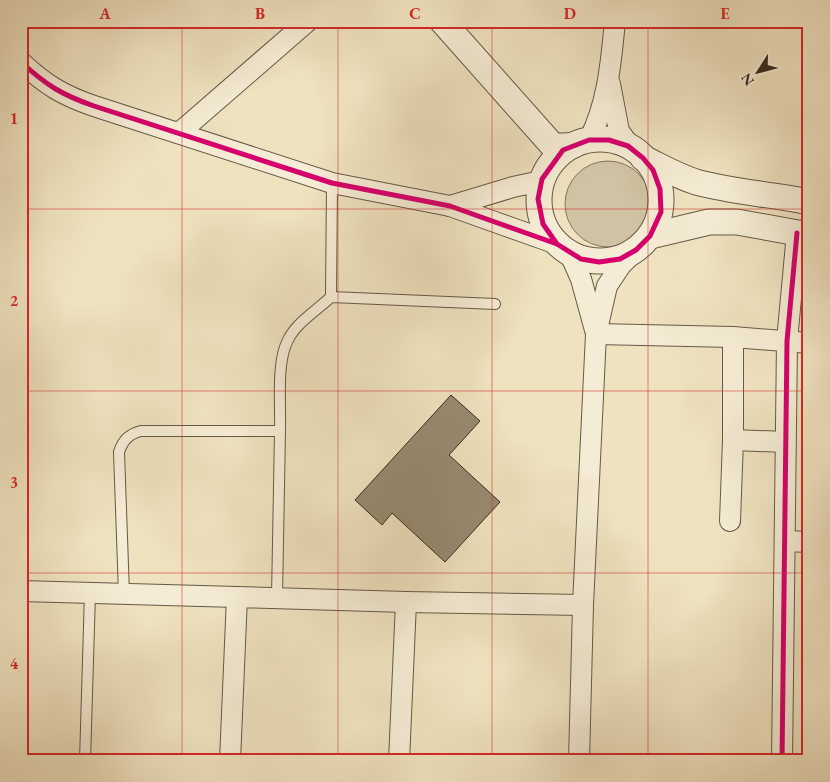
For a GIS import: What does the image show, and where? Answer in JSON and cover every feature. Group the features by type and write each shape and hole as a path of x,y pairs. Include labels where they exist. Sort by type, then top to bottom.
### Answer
{"street":[{"path":"179,133 308,21"},
{"path":"442,21 553,146 609,140 638,153 671,172 695,182 809,202"},
{"path":"450,206 543,177 563,150 582,142 597,125 609,80 615,21"},
{"path":"21,62 42,81 71,98 332,183 450,206 563,248 581,259 599,262 620,259 643,243 709,222 737,222 803,234 787,341 782,761"},
{"path":"579,761 583,605 596,334 607,286 621,265 643,243 660,212 660,189 652,170 619,131 609,80"},
{"path":"536,128 546,153 538,199 543,224 563,248 581,278 596,334"},
{"path":"596,334 733,337 809,343"},
{"path":"730,521 733,440 733,337"},
{"path":"733,440 785,442"},
{"path":"785,541 809,542"},
{"path":"21,591 583,605"},
{"path":"230,761 237,597"},
{"path":"399,761 406,602"}],"lane":[{"path":"331,297 332,183"},
{"path":"276,598 282,357 288,340 296,329 331,297 495,304"},
{"path":"124,594 119,452 122,443 132,434 141,431 280,431"},
{"path":"85,761 90,593"}],"shaded area":[{"path":"608,161 624,164 632,168 644,180 648,188 651,204 648,220 644,228 632,240 624,244 608,247 592,244 584,240 572,228 568,220 565,204 568,188 572,180 584,168 592,164"}],"building":[{"path":"451,395 480,421 449,455 500,502 445,562 392,513 382,525 355,500"}],"cycle path":[{"path":"21,62 38,77 55,88 73,98 94,106 332,183 450,206 557,244 581,259 599,262 620,259 636,250 650,236 661,212 660,189 653,170 643,158 628,146 609,140 589,140 563,150 542,179 538,199 543,224 557,244"},
{"path":"782,761 787,341 797,233"}]}
